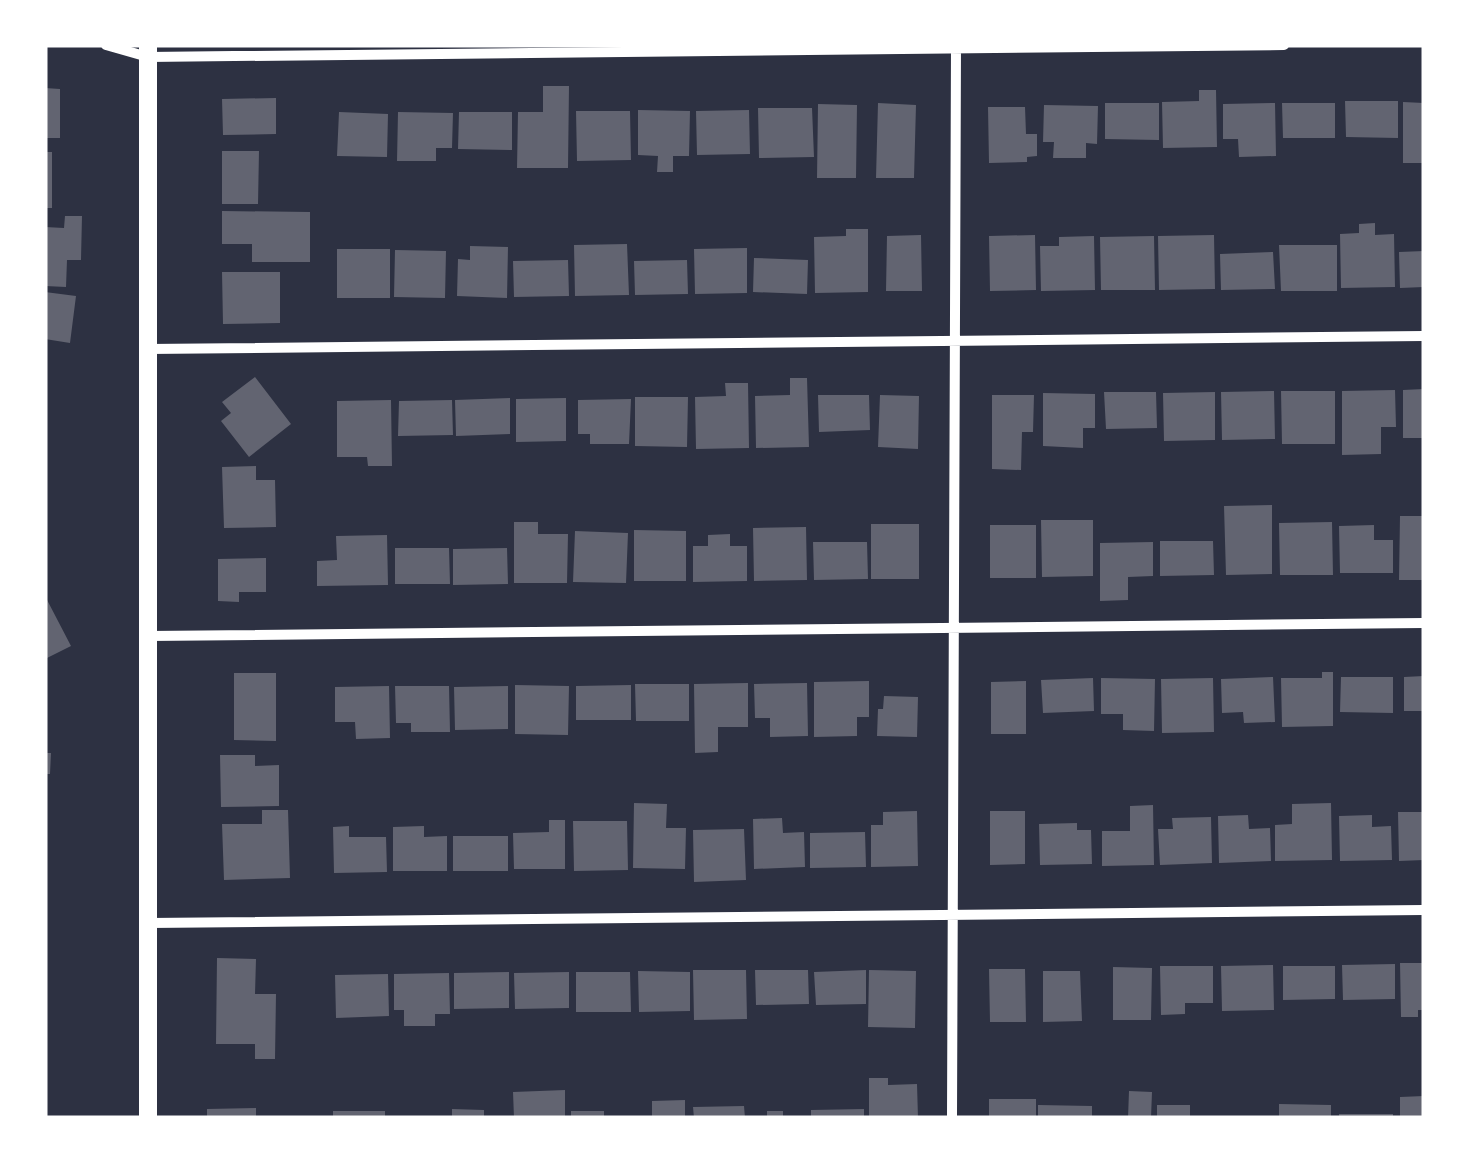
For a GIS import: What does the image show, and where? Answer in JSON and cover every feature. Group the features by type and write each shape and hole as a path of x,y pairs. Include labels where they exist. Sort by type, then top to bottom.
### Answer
{"main road":[{"path":"148,51 148,1118"}],"street":[{"path":"106,45 148,51 1284,45"},
{"path":"952,1118 956,47"},
{"path":"148,349 1424,336"},
{"path":"149,636 1424,623"},
{"path":"149,923 1424,910"}],"building":[{"path":"543,86 569,86 568,168 517,168 518,112 543,112"},
{"path":"45,88 60,89 60,138 45,138"},
{"path":"1199,90 1216,90 1217,147 1163,148 1162,102 1199,101"},
{"path":"276,98 276,134 223,135 222,99"},
{"path":"1345,101 1398,101 1398,138 1346,137"},
{"path":"1403,102 1424,103 1424,163 1403,163"},
{"path":"878,103 916,105 914,178 876,178"},
{"path":"1105,103 1159,103 1159,140 1105,139"},
{"path":"1275,103 1276,156 1239,157 1238,139 1223,139 1223,104"},
{"path":"1282,103 1335,103 1335,138 1283,138"},
{"path":"818,104 857,105 856,178 817,178"},
{"path":"1044,105 1098,106 1097,144 1086,143 1086,158 1053,158 1054,142 1043,142"},
{"path":"988,107 1025,107 1026,134 1037,134 1037,156 1027,157 1027,162 989,163"},
{"path":"758,108 812,108 814,157 759,158"},
{"path":"638,110 690,111 689,156 673,156 673,172 657,172 658,156 638,155"},
{"path":"749,110 750,154 697,155 696,111"},
{"path":"576,111 630,111 631,160 577,161"},
{"path":"339,112 388,114 387,157 337,156"},
{"path":"398,112 453,113 452,148 436,148 436,161 397,161"},
{"path":"459,112 512,112 512,150 458,149"},
{"path":"222,151 259,151 258,204 222,204"},
{"path":"45,152 52,152 52,208 45,208"},
{"path":"222,211 310,212 310,262 252,262 252,244 222,244"},
{"path":"65,216 82,216 81,260 67,260 66,287 45,286 45,227 64,228"},
{"path":"1375,223 1375,235 1394,234 1395,287 1341,288 1340,234 1359,233 1359,224"},
{"path":"846,229 868,229 868,292 815,293 814,237 846,236"},
{"path":"921,235 922,291 886,291 887,236"},
{"path":"1035,235 1036,290 990,291 989,236"},
{"path":"1214,235 1215,289 1159,290 1158,236"},
{"path":"1094,236 1095,290 1041,291 1040,246 1059,246 1059,237"},
{"path":"1154,236 1155,290 1101,290 1100,237"},
{"path":"627,244 629,295 575,296 574,245"},
{"path":"1279,245 1337,245 1337,291 1281,291"},
{"path":"470,246 508,247 507,298 457,296 458,259 470,260"},
{"path":"747,248 747,293 695,294 694,249"},
{"path":"337,249 390,249 390,298 337,298"},
{"path":"395,250 446,251 445,298 394,297"},
{"path":"1424,251 1424,287 1400,288 1399,252"},
{"path":"1273,252 1275,289 1221,290 1220,254"},
{"path":"754,258 808,260 807,294 753,292"},
{"path":"568,260 569,296 514,297 513,261"},
{"path":"687,260 688,294 635,295 634,261"},
{"path":"222,272 280,272 280,323 223,324"},
{"path":"45,292 76,296 70,343 45,339"},
{"path":"255,377 291,424 249,457 221,421 231,413 222,402"},
{"path":"790,378 807,378 809,447 756,448 755,396 790,395"},
{"path":"725,383 748,383 749,448 696,449 695,397 726,396"},
{"path":"1424,389 1424,438 1403,438 1403,390"},
{"path":"1395,390 1396,427 1381,427 1381,454 1342,455 1342,391"},
{"path":"1274,391 1275,439 1222,440 1221,392"},
{"path":"1281,391 1335,391 1335,444 1282,444"},
{"path":"1104,392 1156,392 1157,428 1106,429"},
{"path":"1215,392 1215,440 1164,441 1163,393"},
{"path":"1043,393 1095,394 1095,428 1083,428 1083,448 1043,446"},
{"path":"818,395 869,395 870,430 819,432"},
{"path":"880,395 919,396 918,449 878,447"},
{"path":"992,395 1034,395 1033,432 1022,432 1021,470 992,469"},
{"path":"635,397 688,397 687,447 635,446"},
{"path":"510,398 510,434 456,436 455,400"},
{"path":"566,398 566,441 516,442 516,399"},
{"path":"631,399 629,444 590,444 590,434 578,434 578,400"},
{"path":"391,400 392,466 368,466 367,457 337,457 337,401"},
{"path":"452,400 453,435 398,436 399,401"},
{"path":"256,466 256,480 275,480 276,527 224,528 222,467"},
{"path":"1272,505 1272,574 1226,575 1224,506"},
{"path":"1400,516 1424,516 1424,580 1399,580"},
{"path":"1041,520 1093,520 1093,576 1042,577"},
{"path":"514,522 538,522 538,534 568,534 567,583 514,583"},
{"path":"1332,522 1333,575 1280,575 1279,523"},
{"path":"871,524 919,524 919,579 871,579"},
{"path":"990,525 1036,525 1036,578 990,578"},
{"path":"1374,525 1374,540 1393,540 1393,573 1340,573 1339,526"},
{"path":"806,527 807,580 754,581 753,528"},
{"path":"634,530 686,531 686,581 634,581"},
{"path":"575,531 628,533 626,583 573,582"},
{"path":"730,534 730,546 747,546 747,581 693,582 693,546 708,546 708,535"},
{"path":"387,535 388,585 317,586 317,561 337,560 336,536"},
{"path":"1160,541 1213,541 1214,575 1160,576"},
{"path":"813,542 867,542 868,579 814,580"},
{"path":"1153,542 1153,576 1128,577 1128,600 1100,601 1100,543"},
{"path":"395,548 449,548 450,584 395,584"},
{"path":"507,548 508,584 453,585 453,549"},
{"path":"266,558 266,592 239,592 239,602 218,601 218,559"},
{"path":"45,596 71,646 45,659"},
{"path":"1322,672 1333,672 1333,726 1282,727 1281,678 1322,678"},
{"path":"234,673 276,673 276,741 234,740"},
{"path":"1424,676 1424,711 1404,711 1404,677"},
{"path":"1273,677 1275,722 1244,723 1243,712 1222,713 1221,679"},
{"path":"1341,677 1393,677 1393,713 1340,712"},
{"path":"1093,678 1094,711 1043,713 1041,680"},
{"path":"1101,678 1155,679 1154,731 1123,730 1123,714 1101,714"},
{"path":"1213,678 1214,732 1162,733 1161,679"},
{"path":"869,681 869,717 857,717 857,736 814,737 814,682"},
{"path":"1026,681 1026,734 991,734 991,682"},
{"path":"748,683 748,727 718,727 718,752 695,753 694,684"},
{"path":"807,683 808,736 770,737 770,718 755,718 754,684"},
{"path":"635,684 689,684 689,721 636,721"},
{"path":"515,685 569,686 568,735 515,734"},
{"path":"631,685 631,720 576,720 576,686"},
{"path":"389,686 390,738 356,739 355,722 335,722 335,687"},
{"path":"395,686 449,686 450,732 411,732 411,723 396,723"},
{"path":"508,686 508,729 455,730 454,687"},
{"path":"884,696 918,697 917,737 877,736 878,709 883,709"},
{"path":"45,753 51,753 50,774 45,774"},
{"path":"220,755 255,755 255,766 279,765 279,806 221,807"},
{"path":"634,803 667,804 666,828 686,828 685,869 633,868"},
{"path":"1331,803 1332,860 1275,861 1275,825 1292,824 1292,804"},
{"path":"1153,805 1154,865 1102,866 1102,831 1130,831 1130,806"},
{"path":"262,810 288,810 290,878 224,880 222,824 262,824"},
{"path":"917,811 918,866 871,867 871,825 883,825 883,812"},
{"path":"990,811 1025,811 1025,864 990,865"},
{"path":"1398,812 1424,812 1424,860 1399,861"},
{"path":"1248,815 1249,829 1270,828 1271,861 1219,863 1218,816"},
{"path":"1372,815 1372,827 1391,826 1392,860 1340,861 1339,816"},
{"path":"1211,817 1212,863 1160,865 1158,829 1173,829 1172,818"},
{"path":"782,818 783,833 804,832 805,867 754,869 753,819"},
{"path":"549,820 565,820 565,869 514,869 513,833 549,832"},
{"path":"573,821 627,821 628,870 574,871"},
{"path":"1077,823 1077,830 1091,830 1092,864 1040,865 1039,824"},
{"path":"349,826 349,837 386,837 387,872 334,873 333,827"},
{"path":"424,826 424,837 447,836 447,871 393,871 393,827"},
{"path":"744,829 746,880 694,882 693,830"},
{"path":"865,832 866,867 810,868 810,833"},
{"path":"453,836 508,836 508,871 453,871"},
{"path":"217,958 256,959 255,994 276,994 275,1059 255,1059 255,1044 216,1044"},
{"path":"1400,963 1424,963 1424,1010 1418,1010 1418,1017 1401,1017"},
{"path":"1395,964 1395,999 1343,1000 1342,965"},
{"path":"1273,965 1274,1010 1222,1011 1221,966"},
{"path":"1160,966 1213,966 1213,1003 1185,1003 1185,1014 1161,1015"},
{"path":"1283,966 1335,966 1335,999 1283,1000"},
{"path":"1113,967 1152,968 1151,1020 1113,1020"},
{"path":"989,969 1025,969 1026,1022 990,1022"},
{"path":"693,970 746,970 747,1019 694,1020"},
{"path":"755,970 808,970 809,1004 756,1005"},
{"path":"866,970 866,1004 816,1005 814,972"},
{"path":"869,970 916,971 915,1028 868,1027"},
{"path":"638,971 690,972 690,1011 639,1012"},
{"path":"1043,971 1080,971 1082,1021 1043,1022"},
{"path":"509,972 509,1008 454,1009 454,973"},
{"path":"569,972 569,1008 515,1009 514,973"},
{"path":"576,972 630,972 631,1012 576,1012"},
{"path":"449,973 450,1014 435,1014 435,1026 404,1026 404,1010 394,1010 394,974"},
{"path":"388,974 389,1016 336,1018 335,975"},
{"path":"869,1078 888,1078 888,1085 917,1084 918,1118 869,1118"},
{"path":"565,1090 565,1118 514,1118 513,1092"},
{"path":"1129,1091 1152,1092 1151,1118 1128,1118"},
{"path":"1424,1096 1424,1118 1400,1118 1400,1097"},
{"path":"989,1099 1036,1099 1036,1118 989,1118"},
{"path":"685,1100 685,1118 652,1118 652,1101"},
{"path":"1279,1104 1331,1105 1331,1118 1279,1118"},
{"path":"1038,1105 1092,1106 1092,1118 1038,1118"},
{"path":"1157,1105 1190,1105 1190,1118 1157,1118"},
{"path":"744,1106 745,1118 694,1118 693,1107"},
{"path":"256,1108 256,1118 207,1118 207,1109"},
{"path":"452,1109 484,1110 484,1118 452,1118"},
{"path":"864,1109 864,1118 811,1118 811,1110"},
{"path":"333,1111 385,1111 385,1118 333,1118"},
{"path":"571,1111 604,1111 604,1118 571,1118"},
{"path":"767,1111 783,1111 783,1118 767,1118"},
{"path":"1339,1114 1393,1114 1393,1118 1339,1118"}]}
